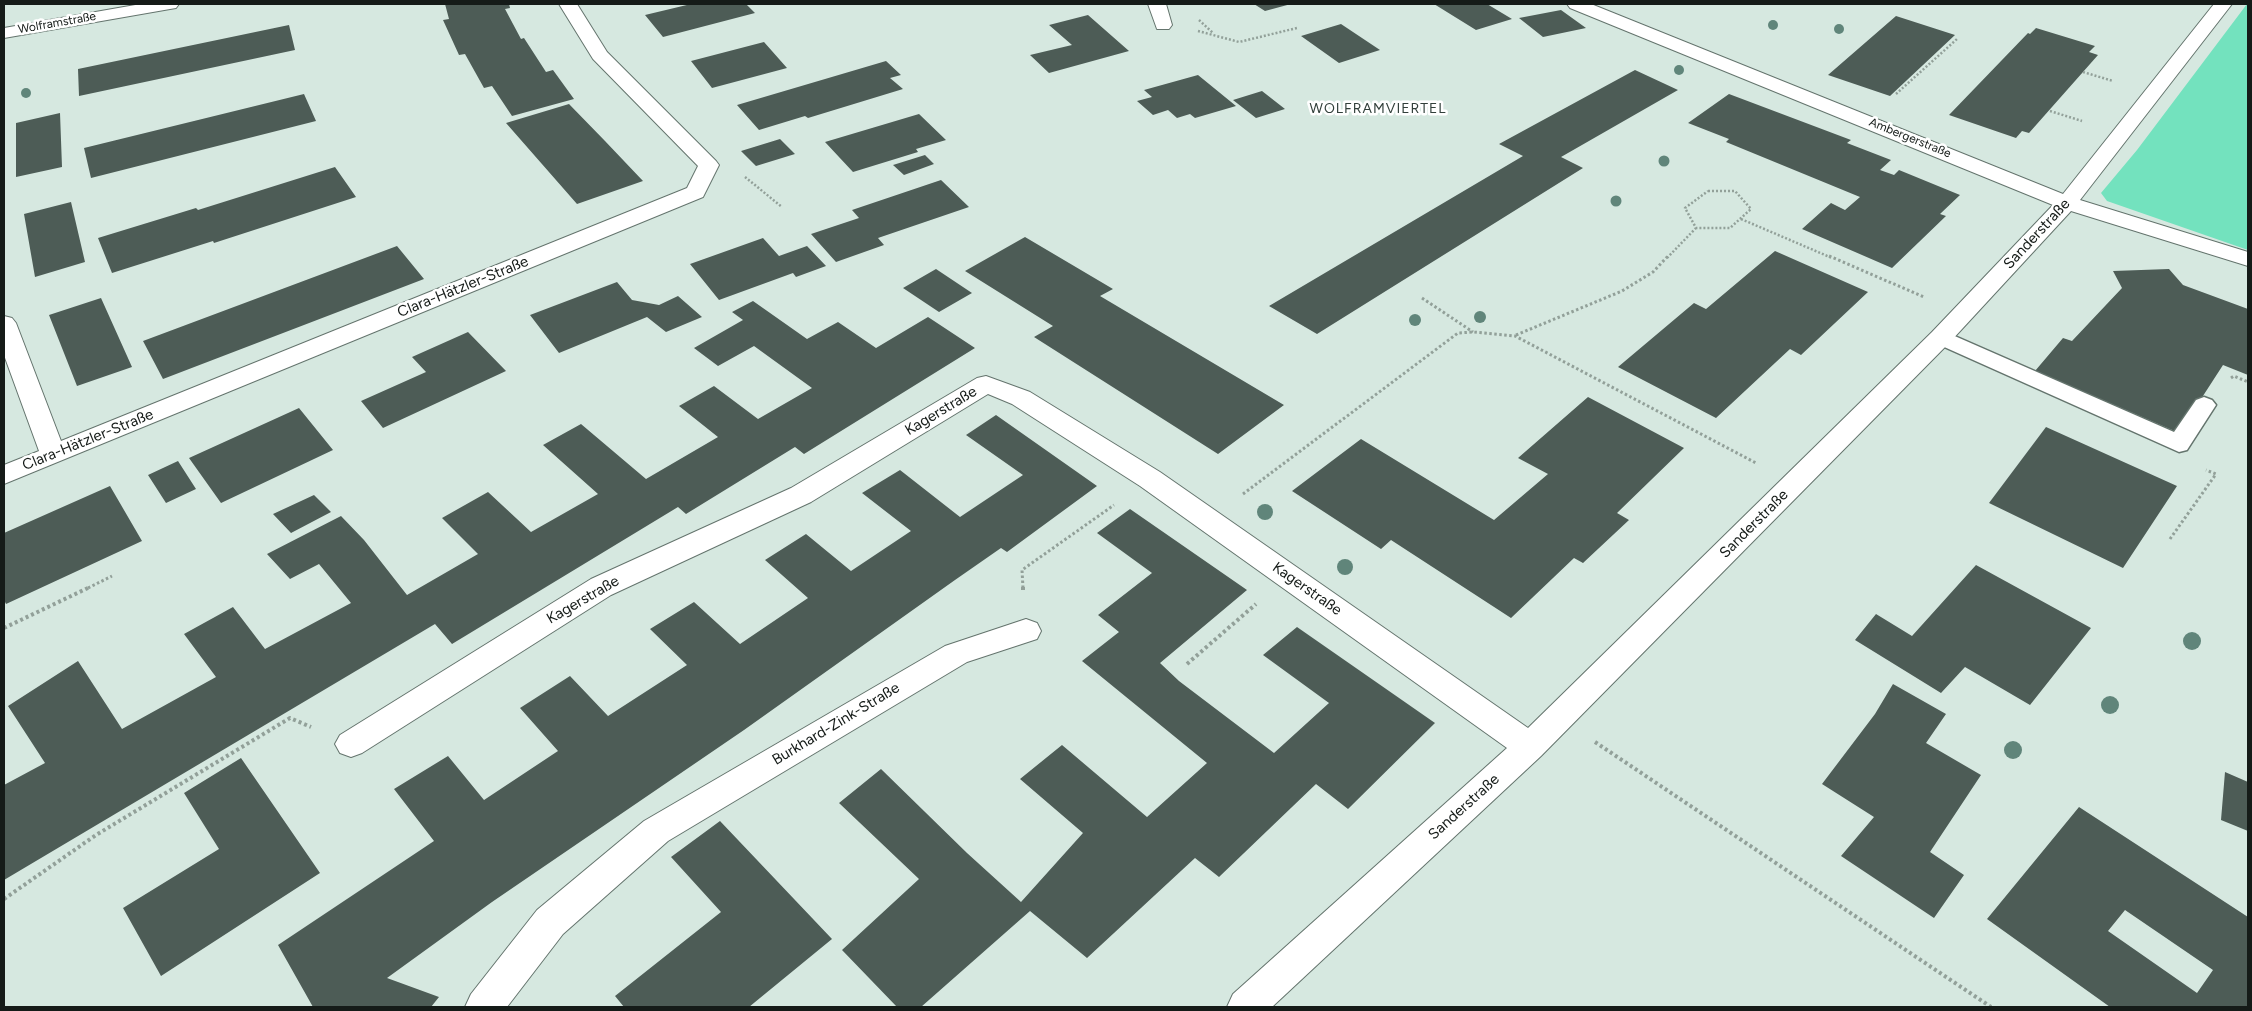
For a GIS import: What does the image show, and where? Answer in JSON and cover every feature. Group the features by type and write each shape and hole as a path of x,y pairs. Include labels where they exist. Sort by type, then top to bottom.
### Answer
{"street":[{"name":"Wolframstraße","path":"4,33 170,4"},
{"name":"Clara-Hätzler-Straße","path":"4,475 695,192 709,165 600,55 568,4"},
{"path":"1157,4 1163,25"},
{"name":"Ambergerstraße","path":"1576,4 2067,202 2248,259"},
{"name":"Sanderstraße","path":"1246,1007 1530,747 1941,337 2067,202 2223,4"},
{"path":"4,323 53,454"},
{"name":"Kagerstraße","path":"351,744 601,587 801,495 986,384 1021,398 1150,479 1530,747"},
{"name":"Burkhard-Zink-Straße","path":"484,1007 550,922 656,831 956,654 1026,630"}],"lane":[{"path":"1941,337 2179,444 2204,406"}],"path":[{"path":"1222,36 1239,42 1297,28"},
{"path":"1867,121 1956,38"},
{"path":"1515,336 1622,291 1653,272 1696,228 1730,228 1751,209 1735,191 1708,191 1686,208 1696,228"},
{"path":"1741,219 1962,314"},
{"path":"1422,298 1473,332"},
{"path":"1207,519 1458,333 1473,332 1515,336 1794,483"},
{"path":"1026,630 1022,570 1150,479"},
{"path":"4,628 112,576"},
{"path":"1186,664 1288,576"},
{"path":"4,899 96,836 290,718 351,744"},
{"path":"1559,718 1991,1007"}],"green space":[{"path":"2247,4 2248,250 2107,201 2101,193 2137,150"}],"building":[{"path":"445,4 509,4 510,8 505,9 521,39 524,38 546,72 553,70 574,99 512,116 492,86 484,88 465,54 459,55 443,20 449,19"},
{"path":"691,4 746,4 755,13 663,37 645,15"},
{"path":"1254,4 1291,4 1265,11"},
{"path":"1434,4 1487,4 1512,19 1476,30"},
{"path":"1561,10 1586,28 1543,37 1519,18"},
{"path":"1088,15 1129,51 1049,73 1030,55 1072,45 1049,25"},
{"path":"1896,16 1955,35 1890,96 1828,75"},
{"path":"1341,24 1380,50 1339,63 1301,36"},
{"path":"289,25 295,50 79,96 78,69"},
{"path":"2036,28 2095,46 2089,52 2098,55 2029,133 2022,131 2016,138 1949,115 2028,33 2030,34"},
{"path":"764,42 787,68 712,88 691,61"},
{"path":"886,61 901,75 890,78 903,89 808,118 805,116 759,130 737,105"},
{"path":"1635,70 1678,90 1561,157 1583,168 1317,334 1269,306 1523,156 1499,144"},
{"path":"1198,75 1236,106 1195,118 1190,114 1177,118 1168,110 1153,115 1137,101 1152,97 1144,90"},
{"path":"1262,91 1285,109 1256,118 1233,100"},
{"path":"304,94 316,121 91,178 84,148"},
{"path":"1729,94 1851,140 1847,143 1891,160 1880,170 1894,175 1899,170 1960,195 1940,214 1946,216 1892,268 1802,229 1831,203 1845,210 1860,197 1726,142 1729,139 1688,123"},
{"path":"569,104 643,181 577,204 506,123"},
{"path":"60,113 62,167 16,177 16,123"},
{"path":"919,114 946,140 916,149 918,152 853,172 825,142"},
{"path":"780,139 795,154 756,166 741,151"},
{"path":"925,155 934,164 904,175 893,165"},
{"path":"335,167 356,197 214,243 213,241 112,273 98,238 196,208 198,210"},
{"path":"941,180 969,207 878,238 884,245 836,262 811,234 859,218 852,210"},
{"path":"71,202 85,262 35,277 24,214"},
{"path":"1025,237 1113,289 1100,296 1284,405 1218,454 1034,337 1053,326 965,271"},
{"path":"763,238 779,256 807,246 826,266 796,277 793,273 719,300 690,264"},
{"path":"397,246 424,279 163,379 143,341"},
{"path":"1775,251 1868,292 1801,355 1790,349 1716,418 1618,367 1694,303 1706,309"},
{"path":"936,269 972,293 939,312 903,288"},
{"path":"2169,269 2183,285 2248,309 2248,375 2223,365 2179,433 2035,371 2063,338 2072,341 2122,288 2113,271"},
{"path":"617,282 632,300 659,305 678,296 702,317 666,332 647,317 559,353 530,315"},
{"path":"101,298 132,367 77,386 49,315"},
{"path":"753,301 807,339 838,322 876,348 928,317 975,348 804,454 795,447 686,514 678,507 452,644 435,624 4,880 4,785 45,763 8,706 78,661 122,729 216,677 184,634 233,607 265,649 351,603 319,564 290,579 267,554 341,516 364,540 407,595 478,554 442,518 488,492 531,532 598,494 543,445 581,424 646,479 718,437 679,406 714,386 758,419 812,388 754,346 718,366 694,348 743,320 732,312"},
{"path":"468,332 506,371 383,428 361,401 426,372 412,357"},
{"path":"1588,397 1684,448 1617,513 1629,520 1583,563 1574,558 1511,618 1391,540 1381,549 1292,491 1361,439 1494,520 1548,474 1518,458"},
{"path":"299,408 333,450 221,503 189,458"},
{"path":"996,415 1097,486 1007,552 1001,548 744,730 492,902 387,978 439,997 431,1007 313,1007 278,945 434,841 394,789 448,756 484,800 558,751 520,708 570,676 608,716 687,665 650,629 694,602 740,644 808,598 765,560 806,534 851,571 911,531 862,493 900,470 960,517 1023,475 966,435"},
{"path":"2046,427 2177,486 2123,568 1989,503"},
{"path":"178,461 196,489 166,503 148,475"},
{"path":"110,486 142,541 6,604 4,600 4,533"},
{"path":"314,495 331,512 291,533 273,514"},
{"path":"1130,509 1247,590 1160,663 1179,681 1274,753 1329,703 1263,655 1297,627 1435,723 1348,809 1316,784 1219,877 1195,858 1087,958 1030,911 921,1007 897,1007 842,950 919,879 839,803 881,769 967,853 1021,902 1083,833 1020,779 1062,745 1147,817 1207,763 1082,661 1119,632 1098,615 1152,573 1097,533"},
{"path":"1976,565 2091,628 2030,705 1965,667 1941,693 1855,640 1876,614 1912,636"},
{"path":"1893,684 1946,714 1926,743 1981,775 1930,852 1964,875 1934,918 1841,856 1874,817 1822,784 1875,714"},
{"path":"241,758 320,873 161,976 123,908 219,849 184,793"},
{"path":"2225,772 2248,782 2248,831 2221,820"},
{"path":"2079,807 2248,917 2248,1007 2110,1007 1987,919","holes":["2125,910 2213,970 2197,993 2108,931"]},
{"path":"720,821 832,939 749,1007 624,1007 615,996 721,912 671,857"}],"district":[{"name":"WOLFRAMVIERTEL","path":"1378,109"}]}
